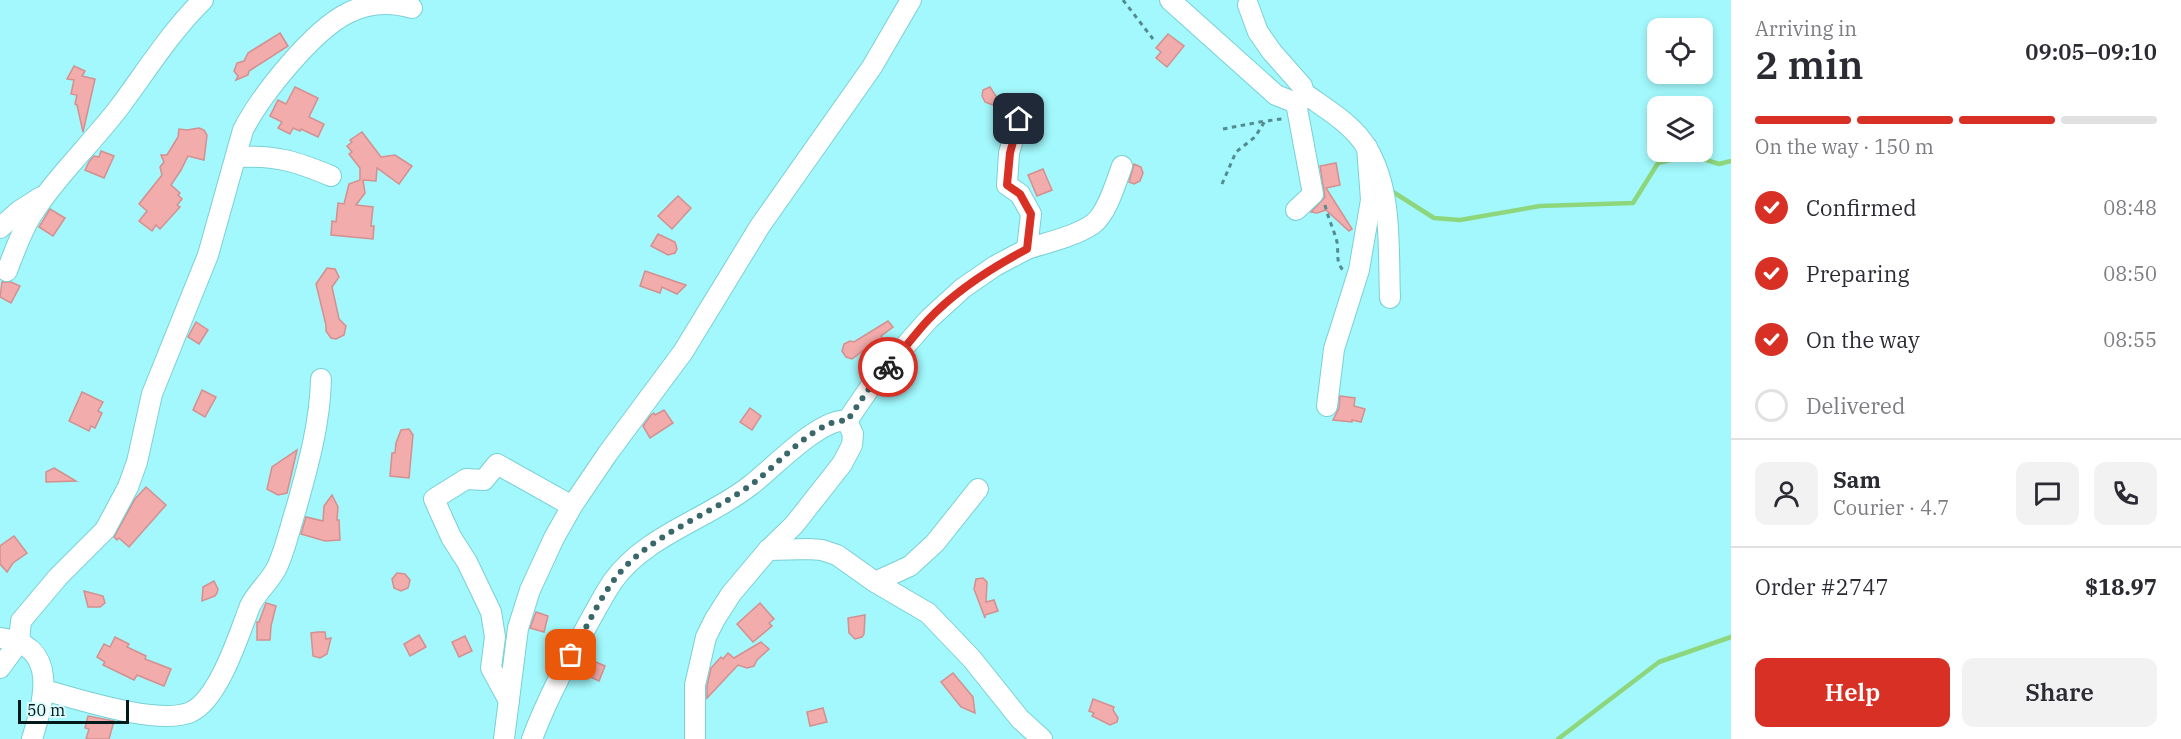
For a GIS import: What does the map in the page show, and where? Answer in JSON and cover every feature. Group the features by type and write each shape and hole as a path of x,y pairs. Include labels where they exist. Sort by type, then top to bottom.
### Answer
{"street":[{"path":"7,271 20,237 48,193 102,130 203,0"},
{"path":"504,739 518,628 527,600 554,538 572,506 632,418 683,352 760,226 872,67 911,0"},
{"path":"1170,0 1276,95 1342,120 1367,147 1385,192 1390,298"},
{"path":"0,668 9,640 21,621 64,569 105,530 128,487 137,462 152,394 208,255 243,130 251,114 294,61 334,22 350,12 382,4 398,4 412,9"},
{"path":"1248,5 1258,32 1272,52 1299,81 1299,104 1313,194 1296,210"},
{"path":"1017,104 1019,119 1010,153 1007,185 1020,194 1031,214 1027,249"},
{"path":"1327,406 1334,349 1359,270 1371,200 1367,147"},
{"path":"236,157 264,155 297,162 331,176"},
{"path":"847,421 875,380 929,319 963,288 995,266 1027,249 1069,235 1094,223 1108,202 1122,166"},
{"path":"0,228 19,211 48,193"},
{"path":"44,690 113,708 152,715 175,715 190,712 201,706 232,655 252,603 278,567 303,489 321,401 321,380"},
{"path":"695,739 695,685 706,637 715,618 731,594 768,550 794,525 842,464 852,445 853,434 847,421"},
{"path":"532,739 562,671 613,580 630,562 648,548 735,497 809,435 830,422 847,421"},
{"path":"509,701 491,668 495,637 491,612 467,562 451,537 434,499 466,479 484,480 497,464 572,506"},
{"path":"875,582 910,566 935,543 978,489"},
{"path":"768,550 822,550 837,555 875,582 928,613 945,629 1020,719 1042,739"},
{"path":"9,640 26,646 42,667 43,704 32,739"}],"path":[{"path":"1123,0 1152,39"},
{"path":"1222,129 1265,121 1299,104"},
{"path":"1222,184 1236,152 1255,137 1265,121"},
{"path":"1313,194 1324,196 1328,219 1336,242 1338,264 1354,285"}],"building":[{"path":"280,33 288,46 249,71 248,75 236,80 238,76 234,71 237,63 244,61 248,53"},
{"path":"1168,34 1184,46 1167,67 1156,58 1161,52 1156,48"},
{"path":"74,66 85,71 82,76 95,79 83,132 75,104 77,95 71,94 74,80 67,79"},
{"path":"295,87 318,98 309,117 324,124 318,137 293,128 290,134 278,128 282,122 270,116 278,100 286,104"},
{"path":"990,87 1005,110 985,102 982,96 983,90"},
{"path":"199,128 207,135 204,160 188,156 171,185 180,193 178,195 182,199 177,205 180,207 160,229 156,225 152,231 139,221 147,211 139,204 162,175 160,167 164,162 161,155 167,155 178,137 179,129"},
{"path":"362,132 381,157 395,155 412,166 399,184 377,168 376,181 363,180 365,193 356,205 373,207 371,226 374,226 373,239 331,235 332,221 336,222 338,203 344,204 349,184 360,180 360,168 349,154 352,152 347,146 352,142 350,140"},
{"path":"101,151 114,156 104,178 85,170 94,156 99,157"},
{"path":"1336,163 1340,185 1326,188 1352,229 1349,231 1326,210 1311,212 1325,197 1320,166"},
{"path":"1134,164 1141,167 1143,173 1140,181 1134,184 1129,182"},
{"path":"1043,169 1052,190 1037,196 1028,175"},
{"path":"678,196 691,208 672,229 658,216"},
{"path":"50,209 65,218 53,236 39,227"},
{"path":"658,234 675,242 677,249 675,253 668,255 651,246"},
{"path":"327,268 335,269 339,277 332,287 339,319 346,326 344,335 336,339 331,338 326,331 316,284"},
{"path":"645,271 686,285 677,294 662,287 660,293 640,286"},
{"path":"2,282 11,282 20,286 11,303 0,297"},
{"path":"888,321 893,327 881,336 884,341 874,347 872,344 852,359 846,357 842,351 844,344 854,342"},
{"path":"196,322 208,330 199,344 188,337"},
{"path":"202,390 216,397 205,417 193,410"},
{"path":"82,392 103,402 98,411 102,413 95,428 91,426 89,431 69,421"},
{"path":"1340,396 1355,398 1354,406 1365,409 1361,422 1333,420 1339,408"},
{"path":"750,408 761,416 752,430 740,422"},
{"path":"664,410 673,423 650,438 643,426 651,415"},
{"path":"409,429 413,435 409,478 390,476 392,453 395,453 401,430"},
{"path":"297,450 287,493 278,495 267,489 272,467"},
{"path":"54,468 76,481 46,482 46,472"},
{"path":"146,487 166,505 129,547 119,538 117,540 114,537 135,499"},
{"path":"332,495 338,507 340,540 325,541 301,534 306,517 323,521 324,506"},
{"path":"14,536 27,553 13,563 7,572 0,564 0,546"},
{"path":"397,573 405,574 410,580 408,588 401,591 394,588 392,579"},
{"path":"983,578 987,582 986,602 994,600 998,611 985,615 985,618 974,589 976,579"},
{"path":"214,581 218,589 217,593 202,601 203,587"},
{"path":"84,591 103,596 105,603 100,607 88,607"},
{"path":"266,603 276,606 270,640 257,640 257,622 259,622"},
{"path":"760,603 774,619 769,623 772,626 753,642 737,624"},
{"path":"536,612 548,616 544,632 530,628"},
{"path":"865,615 864,634 855,639 849,633 848,618"},
{"path":"325,632 326,639 331,638 327,654 320,658 313,656 311,633"},
{"path":"419,635 426,647 410,656 404,644"},
{"path":"465,636 472,651 459,657 452,642"},
{"path":"115,637 129,644 127,647 146,656 145,659 171,669 164,686 137,675 134,680 103,665 105,662 97,657 104,644 110,647"},
{"path":"761,642 769,649 754,666 747,668 738,665 707,698 711,668 721,657 723,659 728,653 734,658"},
{"path":"591,660 605,666 599,681 584,674"},
{"path":"953,673 973,697 975,713 961,707 941,682"},
{"path":"1093,699 1114,707 1117,722 1110,725 1092,716 1094,713 1089,711"},
{"path":"823,708 827,722 810,726 807,712"},
{"path":"88,716 114,721 109,739 86,739 89,729 85,728"}],"waterway":[{"path":"1390,190 1434,218 1460,220 1540,206 1633,203 1658,163 1691,155 1719,164 1731,161"},
{"path":"1558,739 1659,662 1731,637"}],"way so far":[{"path":"571,655 613,580 630,562 676,530 735,497 809,435 830,422 847,421 875,380 888,367"}],"route":[{"path":"888,367 929,319 963,288 995,266 1027,249 1031,214 1020,194 1007,185 1010,153 1019,119"}]}
